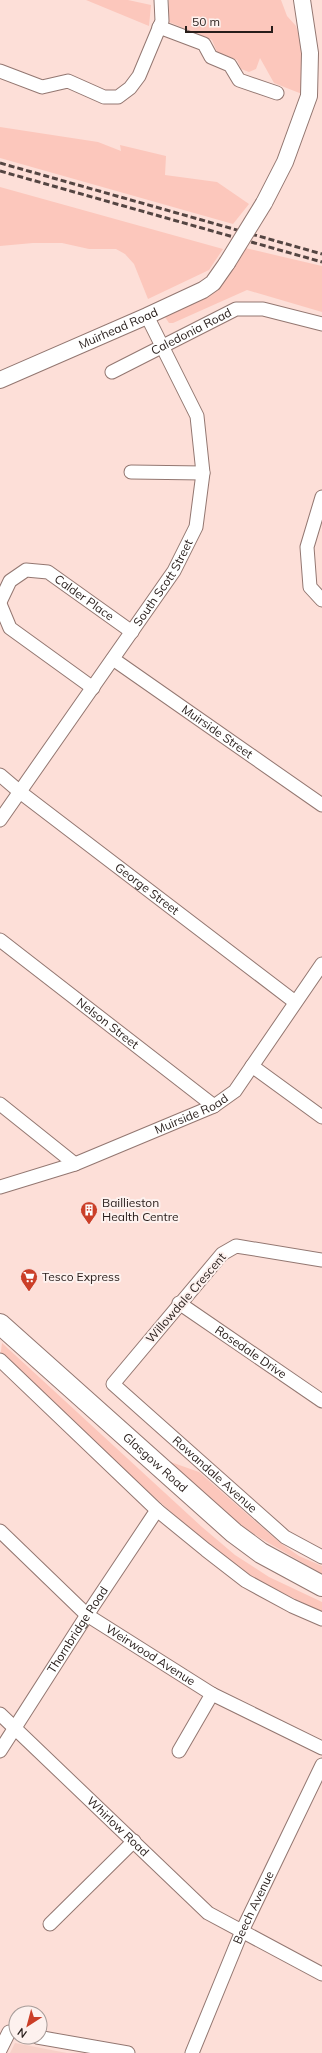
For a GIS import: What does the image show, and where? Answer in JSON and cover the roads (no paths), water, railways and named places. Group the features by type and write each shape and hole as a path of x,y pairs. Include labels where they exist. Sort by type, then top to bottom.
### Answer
{"main road":[{"name":"Glasgow Road","path":"0,1324 234,1534 261,1553 322,1586"}],"street":[{"path":"0,71 42,87 68,81 104,97 118,97 130,88 139,76 162,21 161,0"},
{"name":"Muirhead Road","path":"0,380 147,316 213,283 264,203 285,162 309,96 310,53 302,0"},
{"path":"159,27 204,44 211,57 230,65 239,80 277,93"},
{"name":"Caledonia Road","path":"112,372 236,309 263,309 322,324"},
{"name":"South Scott Street","path":"0,820 174,571 196,527 203,473 197,416 147,316"},
{"path":"131,472 203,473"},
{"path":"322,497 307,548 310,587 322,600"},
{"name":"Calder Place","path":"93,688 10,628 0,603 10,581 26,570 48,572 132,632"},
{"name":"Muirside Street","path":"112,659 322,805"},
{"name":"George Street","path":"0,775 20,792 296,1002"},
{"name":"Nelson Street","path":"0,940 214,1106"},
{"name":"Muirside Road","path":"0,1188 75,1164 214,1106 235,1092 320,969"},
{"path":"252,1066 322,1118"},
{"path":"0,1104 75,1164"},
{"name":"Willowdale Crescent","path":"113,1384 222,1254 236,1246 322,1260"},
{"name":"Rosedale Drive","path":"179,1304 322,1401"},
{"path":"0,1360 157,1510 246,1581 292,1606 322,1619"},
{"name":"Rowandale Avenue","path":"113,1384 285,1537 322,1557"},
{"name":"Thornbridge Road","path":"0,1752 87,1615 157,1510"},
{"name":"Weirwood Avenue","path":"0,1531 87,1615 212,1694 322,1748"},
{"path":"179,1752 212,1694"},
{"name":"Whirlow Road","path":"0,1714 208,1913 322,1974"},
{"name":"Beech Avenue","path":"192,2053 242,1931 322,1765"},
{"path":"50,1924 134,1841"},
{"path":"0,2050 8,2032"},
{"path":"48,2039 128,2053"}],"railway":[{"path":"0,163 322,254"},
{"path":"0,171 322,262"}],"place":[{"name":"Baillieston Health Centre","path":"89,1225"},
{"name":"Tesco Express","path":"29,1292"}]}
